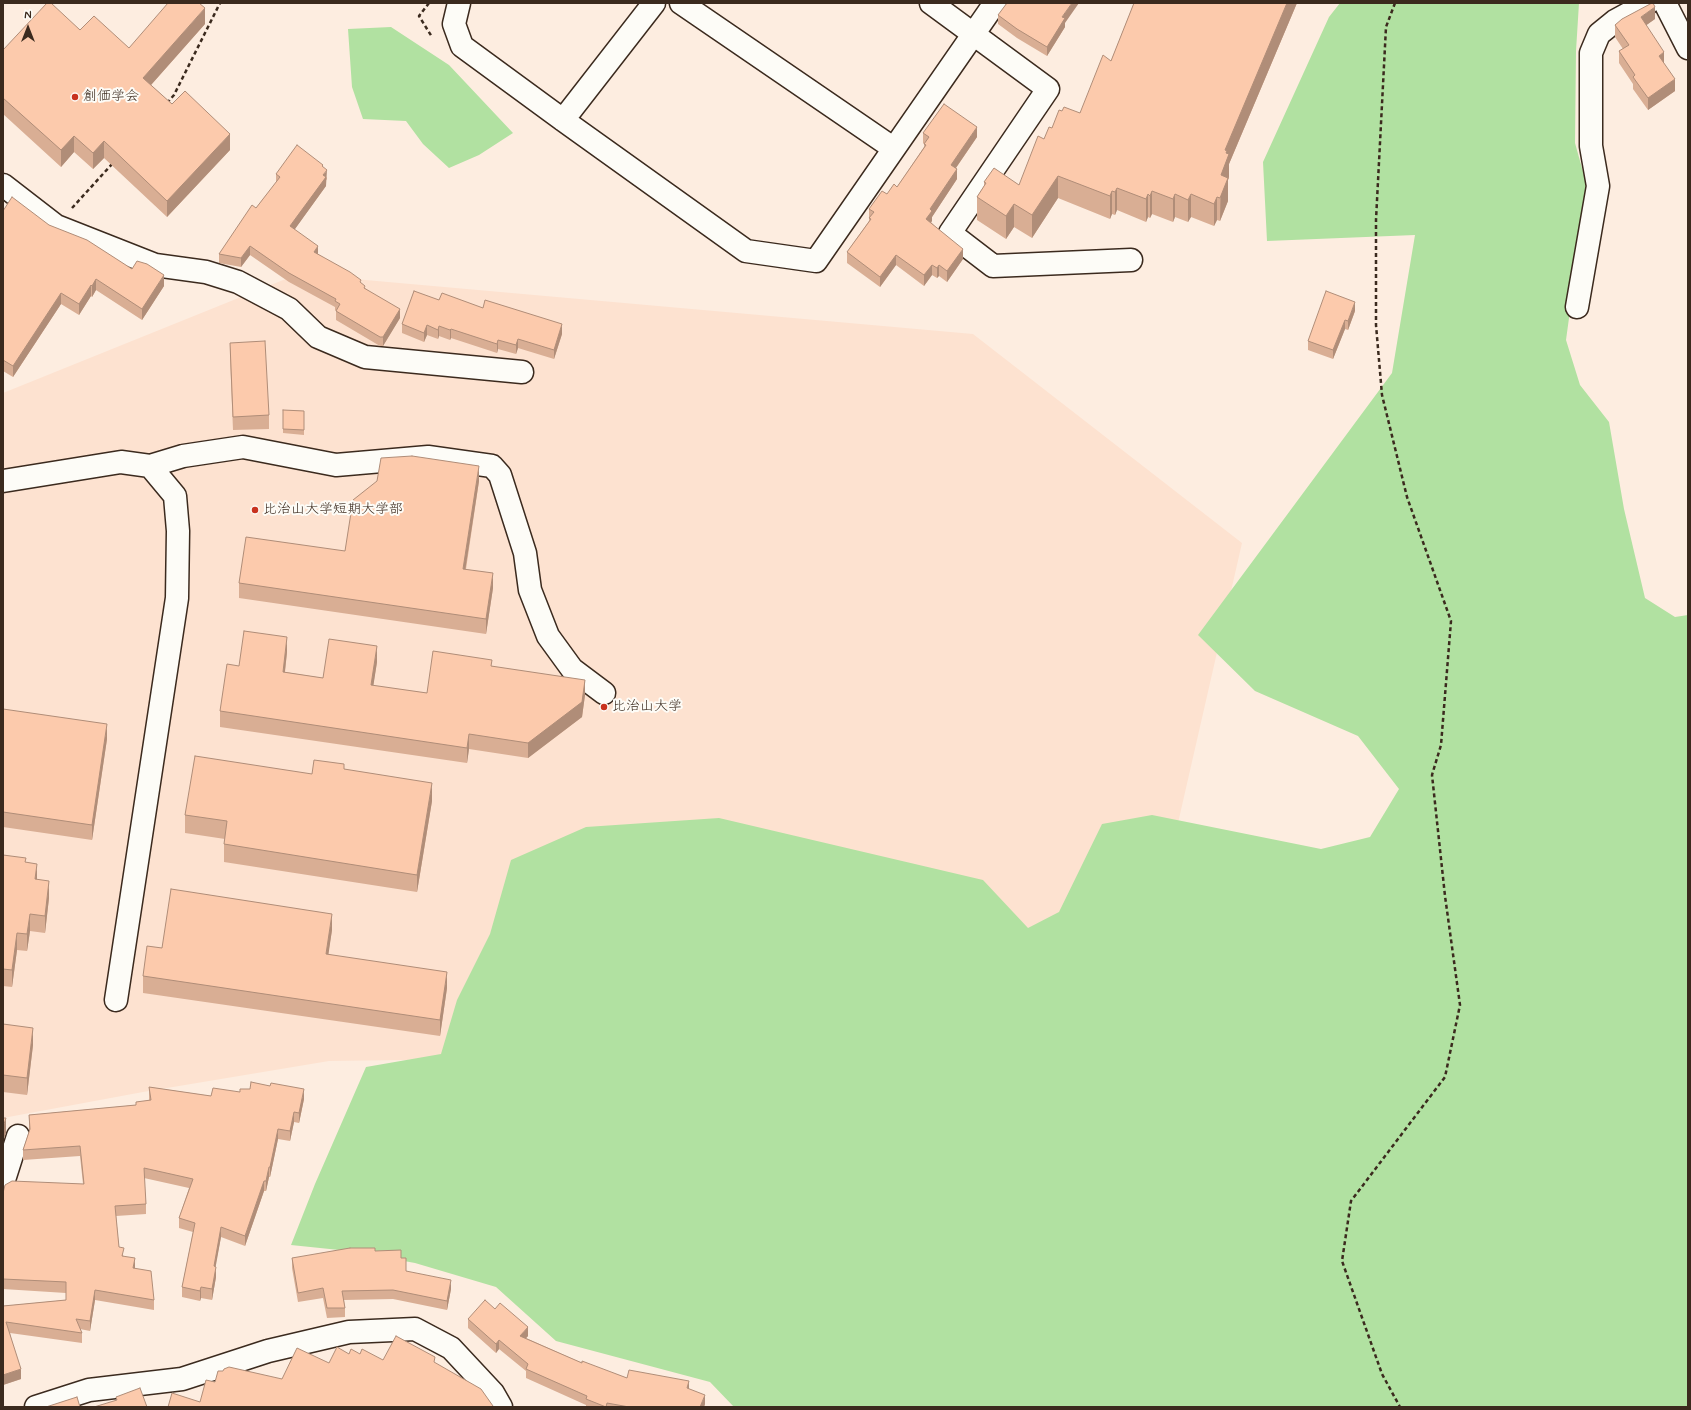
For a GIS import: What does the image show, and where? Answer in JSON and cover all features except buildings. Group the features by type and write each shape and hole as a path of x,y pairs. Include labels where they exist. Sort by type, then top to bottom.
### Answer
{"street":[{"path":"458,3 454,24 462,46 563,120 746,251 816,261 995,3"},
{"path":"563,120 654,3"},
{"path":"681,3 893,148"},
{"path":"931,3 1048,89 950,233 993,266 1131,260"},
{"path":"1577,307 1598,186 1591,146 1591,53 1599,34 1615,21 1648,3"},
{"path":"1665,3 1688,48"},
{"path":"3,185 56,226 155,265 206,272 238,282 289,309 318,337 366,357 522,372"},
{"path":"3,480 121,462 150,466 183,456 243,447 336,465 428,457 492,466 500,474 525,553 530,590 548,636 572,669 604,694"},
{"path":"116,1000 177,598 178,531 175,496 150,466"},
{"path":"3,1183 18,1136"},
{"path":"36,1407 93,1398 182,1379 268,1351 349,1332 415,1329 451,1348 493,1393 501,1407"}],"path":[{"path":"164,106 174,95 220,3"},
{"path":"1395,3 1386,28 1376,220 1376,325 1382,395 1407,497 1451,621 1441,745 1432,775 1445,896 1460,1005 1445,1077 1351,1201 1342,1261 1382,1374 1400,1407"},
{"path":"71,209 118,158"}],"shaded area":[{"name":"比治山大学","path":"298,274 973,334 1242,543 1146,963 476,1059 329,1061 143,1092 3,1118 3,393"}],"green space":[{"path":"1340,3 1579,3 1576,51 1575,143 1587,186 1566,340 1580,385 1609,422 1624,509 1645,598 1675,617 1688,615 1688,1407 734,1407 710,1382 556,1341 496,1287 415,1263 349,1251 291,1245 315,1184 366,1067 441,1054 457,1000 490,934 511,860 586,827 719,818 983,880 1028,928 1059,912 1102,824 1152,815 1321,849 1370,837 1399,789 1358,736 1255,691 1198,635 1392,373 1415,235 1267,241 1263,162 1329,17"},
{"path":"391,27 449,65 513,133 479,155 449,168 423,144 406,121 363,119 352,87 348,29"}],"place":[{"name":"創価学会","path":"75,97"},
{"name":"比治山大学短期大学部","path":"255,510"},
{"name":"比治山大学","path":"604,707"}]}
